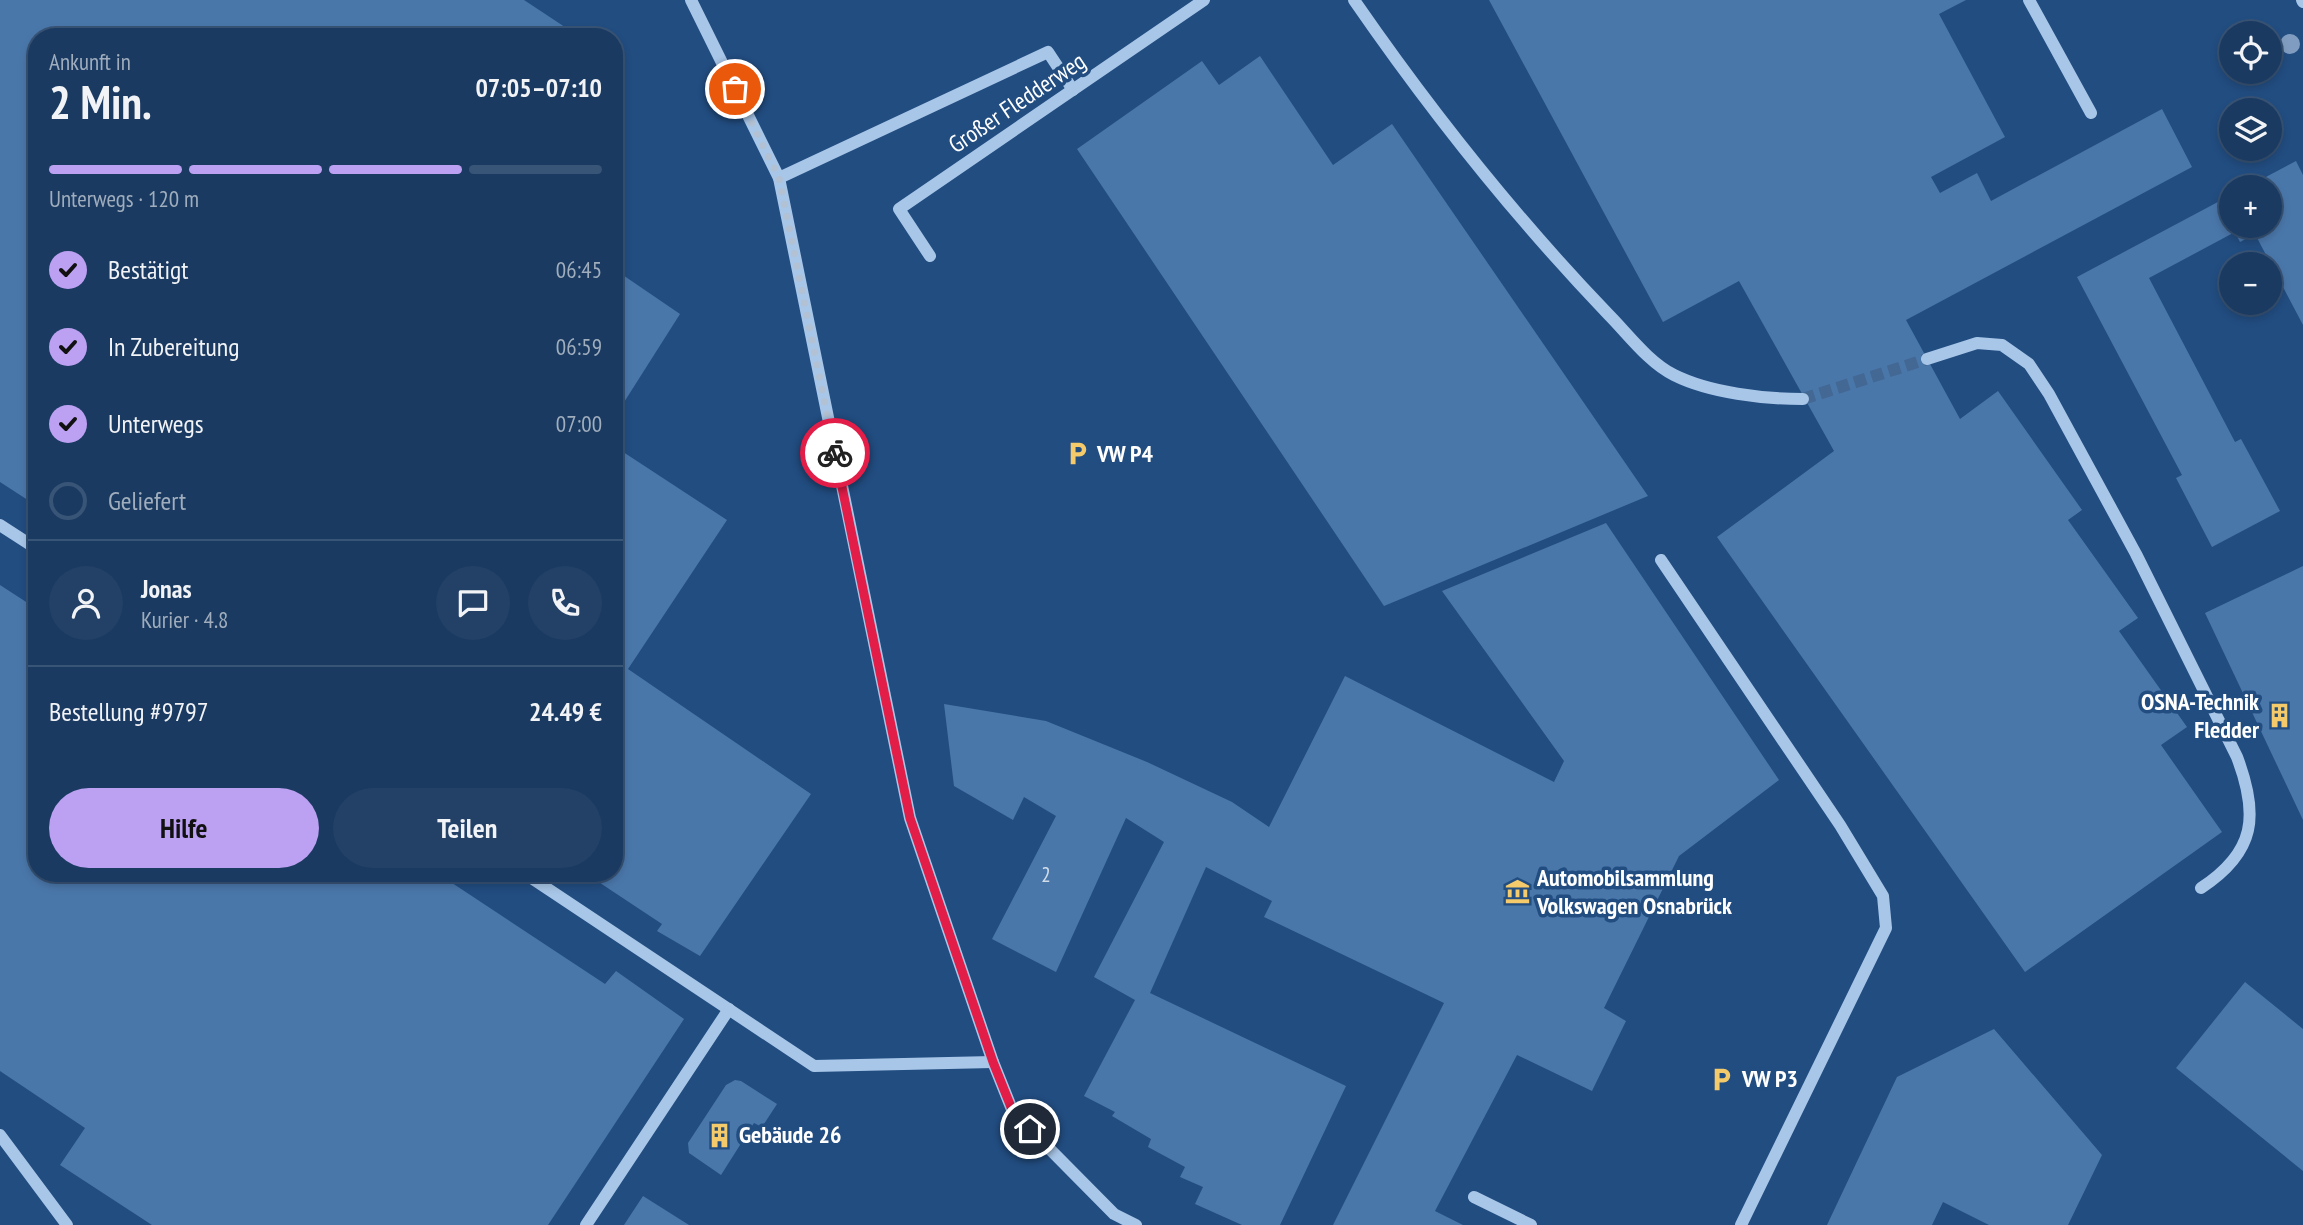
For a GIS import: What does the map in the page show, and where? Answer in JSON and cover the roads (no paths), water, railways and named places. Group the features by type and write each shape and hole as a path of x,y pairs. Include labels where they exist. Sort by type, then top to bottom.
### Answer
{"lane":[{"path":"691,0 779,178 910,818 993,1062 1013,1112 1114,1214 1136,1225"},
{"name":"Großer Fledderweg","path":"930,256 899,209 1204,0"},
{"path":"1354,0 1416,89 1582,287 1643,350 1673,375 1765,399 1803,399"},
{"path":"2029,0 2091,113"},
{"path":"779,178 1048,52 1073,90"},
{"path":"1927,359 1977,343 2002,345 2029,364 2049,394 2136,554 2237,757 2249,789 2251,830 2224,873 2201,888"},
{"path":"0,525 28,543"},
{"path":"1661,560 1840,825 1883,896 1886,928 1741,1225"},
{"path":"538,882 814,1066 993,1062"},
{"path":"586,1225 729,1009"},
{"path":"0,1135 66,1225"},
{"path":"1474,1197 1531,1225"}],"tunnel":[{"path":"1803,399 1927,359"}],"place":[{"name":"VW P4","path":"1077,454"},
{"name":"OSNA-Technik Fledder","path":"2279,716"},
{"name":"Automobilsammlung Volkswagen Osnabrück","path":"1517,892"},
{"name":"VW P3","path":"1722,1079"},
{"name":"Gebäude 26","path":"719,1135"}]}
